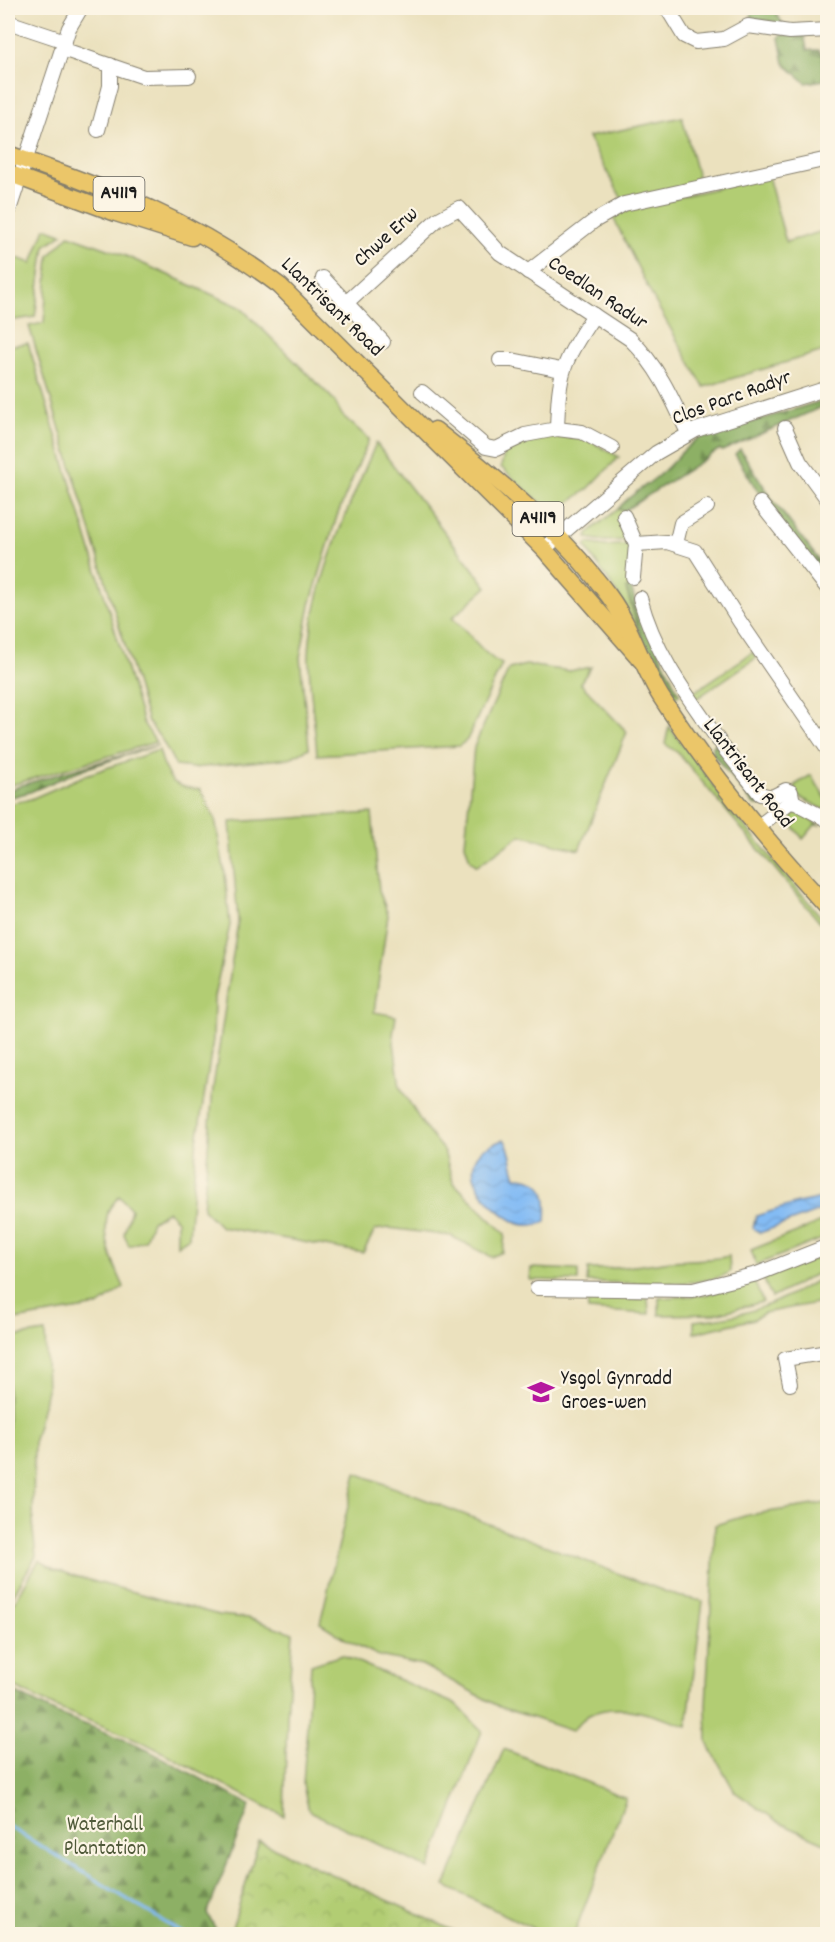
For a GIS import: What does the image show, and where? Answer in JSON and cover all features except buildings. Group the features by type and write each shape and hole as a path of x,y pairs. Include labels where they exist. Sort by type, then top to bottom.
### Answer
{"main road":[{"name":"Llantrisant Road","path":"8,154 149,207 225,246 280,286 365,373 403,407 490,498 544,549 641,660"},
{"name":"Llantrisant Road","path":"14,175 116,213 225,246"},
{"name":"Llantrisant Road","path":"403,407 415,412 496,477 559,536 610,597 632,634 641,660 661,697 697,747 828,908"}],"street":[{"path":"8,213 14,175 25,160 63,45 76,13 81,8"},
{"path":"668,8 684,36 696,42 724,39 748,26 790,32 828,30"},
{"path":"8,22 144,77 189,76"},
{"path":"98,129 110,86 110,65"},
{"path":"528,272 594,220 624,204 828,159"},
{"name":"Coedlan Radur","path":"459,208 491,245 630,339 648,356 663,378 688,433"},
{"name":"Chwe Erw","path":"346,303 437,220 459,208"},
{"path":"323,278 383,342"},
{"path":"557,429 561,370 570,351 594,315"},
{"path":"500,360 561,370"},
{"name":"Clos Parc Radyr","path":"544,549 656,453 688,433 828,388"},
{"path":"422,392 486,447 496,449 525,435 557,429 582,432 612,448"},
{"path":"785,428 800,462 828,500"},
{"path":"760,503 828,589"},
{"path":"676,544 681,523 707,507"},
{"path":"624,516 636,544 633,577"},
{"path":"636,544 676,544 694,550 828,750"},
{"path":"640,598 657,647 685,694 718,741 760,794 772,797 786,790 791,792 793,802"},
{"path":"697,747 718,741"},
{"path":"759,826 787,803 793,802 828,820"},
{"path":"537,1288 693,1290 756,1274 828,1246"},
{"path":"790,1384 785,1359 828,1352"}],"green space":[{"path":"751,8 773,8 783,24 752,19"},
{"path":"804,34 807,50 819,50 823,56 824,80 806,83 784,63 779,38 781,35"},
{"path":"682,117 700,185 623,201 588,137"},
{"path":"768,176 786,242 827,230 827,350 704,387 653,298 611,213"},
{"path":"45,228 62,234 45,246 35,317 8,321 8,255 32,263"},
{"path":"69,235 119,253 240,307 334,400 342,415 369,439 337,516 310,605 300,657 309,748 290,758 193,768 176,766 162,740 148,722 29,326 44,323 49,256"},
{"path":"28,343 143,723 156,742 8,786 8,346"},
{"path":"822,401 824,406 722,451 720,449 624,511 618,509 699,438"},
{"path":"546,435 585,438 619,457 588,489 557,510 535,498 501,467 505,450"},
{"path":"376,443 487,587 452,618 488,655 502,664 467,740 459,746 317,755 309,658 316,604 333,548"},
{"path":"740,449 772,499 825,568 823,571 814,564 757,490 735,454"},
{"path":"618,509 624,511 631,540 603,541 587,538 589,532"},
{"path":"588,543 605,546 631,544 631,587 626,589 636,622 650,654 680,694 674,698 650,660 625,605 585,546"},
{"path":"631,587 636,604 677,690 673,693 642,638 626,588"},
{"path":"753,652 756,658 693,701 690,695"},
{"path":"526,665 569,671 591,667 580,683 627,732 579,850 521,835 477,866 470,860 465,844 474,747 509,669"},
{"path":"669,726 735,814 827,924 827,931 678,753 665,744"},
{"path":"715,743 760,800 758,806 754,805 713,754 712,748"},
{"path":"158,745 81,770 30,792 8,798 8,791 22,785"},
{"path":"159,750 164,767 171,779 182,786 200,789 215,819 225,874 230,925 214,997 213,1040 196,1148 189,1237 177,1245 177,1220 168,1211 152,1221 145,1240 129,1246 124,1234 131,1209 119,1196 109,1210 106,1231 116,1270 124,1287 98,1306 8,1321 8,804 31,799 86,775"},
{"path":"811,775 827,800 827,811 795,795 795,785"},
{"path":"792,810 819,825 815,825 803,839 793,826"},
{"path":"372,813 379,890 388,915 374,1012 396,1016 393,1035 400,1087 425,1128 444,1151 453,1182 505,1234 503,1252 491,1257 451,1236 389,1228 375,1230 363,1253 221,1227 203,1209 213,1088 238,921 230,822"},
{"path":"827,1220 827,1237 756,1265 751,1250"},
{"path":"729,1256 730,1272 702,1281 683,1283 587,1282 588,1269 620,1268"},
{"path":"823,1256 827,1257 827,1268 772,1298 763,1278"},
{"path":"531,1268 578,1270 578,1281 530,1280"},
{"path":"827,1275 827,1285 825,1285 822,1296 827,1295 827,1301 764,1313 754,1319 694,1333 694,1321 732,1316 764,1307"},
{"path":"754,1281 763,1302 715,1314 659,1315 659,1298 704,1295"},
{"path":"587,1297 648,1298 649,1314 588,1310"},
{"path":"45,1332 47,1390 34,1440 33,1531 36,1556 8,1604 8,1338"},
{"path":"356,1473 677,1596 703,1601 687,1726 638,1712 613,1709 589,1715 572,1731 500,1707 422,1665 379,1656 320,1623"},
{"path":"828,1503 827,1844 780,1823 735,1792 707,1742 706,1705 715,1525 748,1515"},
{"path":"39,1560 54,1569 81,1578 219,1615 248,1618 293,1633 287,1717 284,1816 141,1741 57,1708 8,1684 8,1613"},
{"path":"342,1655 457,1705 482,1731 429,1869 309,1811 303,1785 311,1665"},
{"name":"Waterhall Plantation","path":"8,1689 56,1713 138,1745 250,1805 207,1914 219,1934 8,1934"},
{"path":"504,1749 626,1798 574,1934 545,1934 445,1886"},
{"path":"259,1841 461,1934 230,1934"}],"water":[{"path":"504,1139 509,1148 516,1177 534,1180 543,1190 546,1222 522,1225 515,1222 489,1202 476,1182 475,1162 480,1152"},
{"path":"827,1197 827,1208 760,1233 753,1228 756,1216"}],"waterway":[{"path":"8,1826 184,1934"}],"place":[{"name":"Ysgol Gynradd Groes-wen","path":"541,1392"}]}
